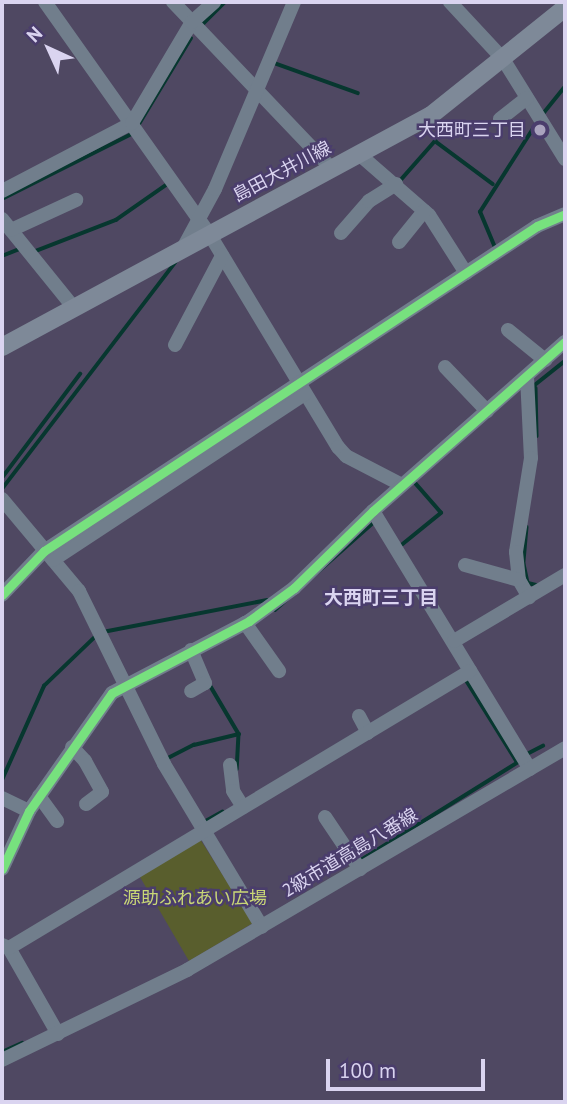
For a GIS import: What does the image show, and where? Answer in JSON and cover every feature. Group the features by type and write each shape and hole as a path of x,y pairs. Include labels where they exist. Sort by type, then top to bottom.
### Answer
{"main road":[{"name":"島田大井川線","path":"2,347 182,250 204,227 332,169 430,116 565,8"}],"street":[{"path":"45,2 204,227 301,388 346,456 402,485"},
{"path":"173,2 332,169"},
{"path":"2,191 132,123 192,22 214,2"},
{"path":"204,227 294,2"},
{"path":"450,2 503,59 565,159"},
{"path":"500,119 527,97"},
{"path":"360,155 424,211 466,272"},
{"path":"341,233 369,201 396,184"},
{"path":"74,307 6,224 76,200"},
{"path":"399,242 424,211"},
{"path":"2,595 48,555 301,388 466,272 537,226 565,214"},
{"path":"175,345 222,256"},
{"path":"508,330 545,360"},
{"path":"2,869 29,811 96,710 126,682 245,623 294,588 373,511 565,342"},
{"path":"445,367 486,411"},
{"path":"527,377 531,458 516,552 519,580 528,597"},
{"path":"2,499 79,592 126,682 164,764 262,927"},
{"path":"373,511 530,769"},
{"path":"464,565 519,580"},
{"path":"454,641 565,575"},
{"path":"245,623 279,671"},
{"path":"191,650 205,684 191,691"},
{"path":"58,1034 5,947 470,671"},
{"path":"359,716 368,733"},
{"path":"72,747 85,761 102,792 86,804"},
{"name":"2級市道高島八番線","path":"2,1060 187,970 565,748"},
{"path":"230,765 233,792 243,807"},
{"path":"39,796 57,821"},
{"path":"2,798 29,811"},
{"path":"325,817 360,869"}],"green space":[{"name":"源助ふれあい広場","path":"200,839 253,923 189,961 140,877"}],"waterway":[{"path":"200,27 225,2"},
{"path":"139,124 191,38"},
{"path":"274,63 358,93"},
{"path":"542,115 565,87"},
{"path":"496,250 480,212 538,121"},
{"path":"2,199 132,134"},
{"path":"399,182 435,141 493,184"},
{"path":"36,251 116,220 169,183"},
{"path":"2,256 19,249"},
{"path":"2,489 175,263"},
{"path":"531,388 565,361"},
{"path":"2,478 80,374"},
{"path":"536,388 537,436"},
{"path":"399,547 441,513 414,482"},
{"path":"275,610 374,522"},
{"path":"527,527 524,564 528,583 536,585"},
{"path":"103,632 267,600"},
{"path":"2,780 44,686 96,636"},
{"path":"465,678 516,760 520,758"},
{"path":"210,685 239,734"},
{"path":"168,758 194,745 239,734 237,769"},
{"path":"527,754 543,746"},
{"path":"361,860 520,761"},
{"path":"204,822 222,812"},
{"path":"2,1052 22,1043"}],"cycle path":[{"path":"2,595 44,551 537,226 565,214"},
{"path":"2,869 29,811 112,693 249,621 294,588 373,511 565,342"}],"place":[{"name":"大西町三丁目","path":"540,130"}],"district":[{"name":"大西町三丁目","path":"381,598"}]}
